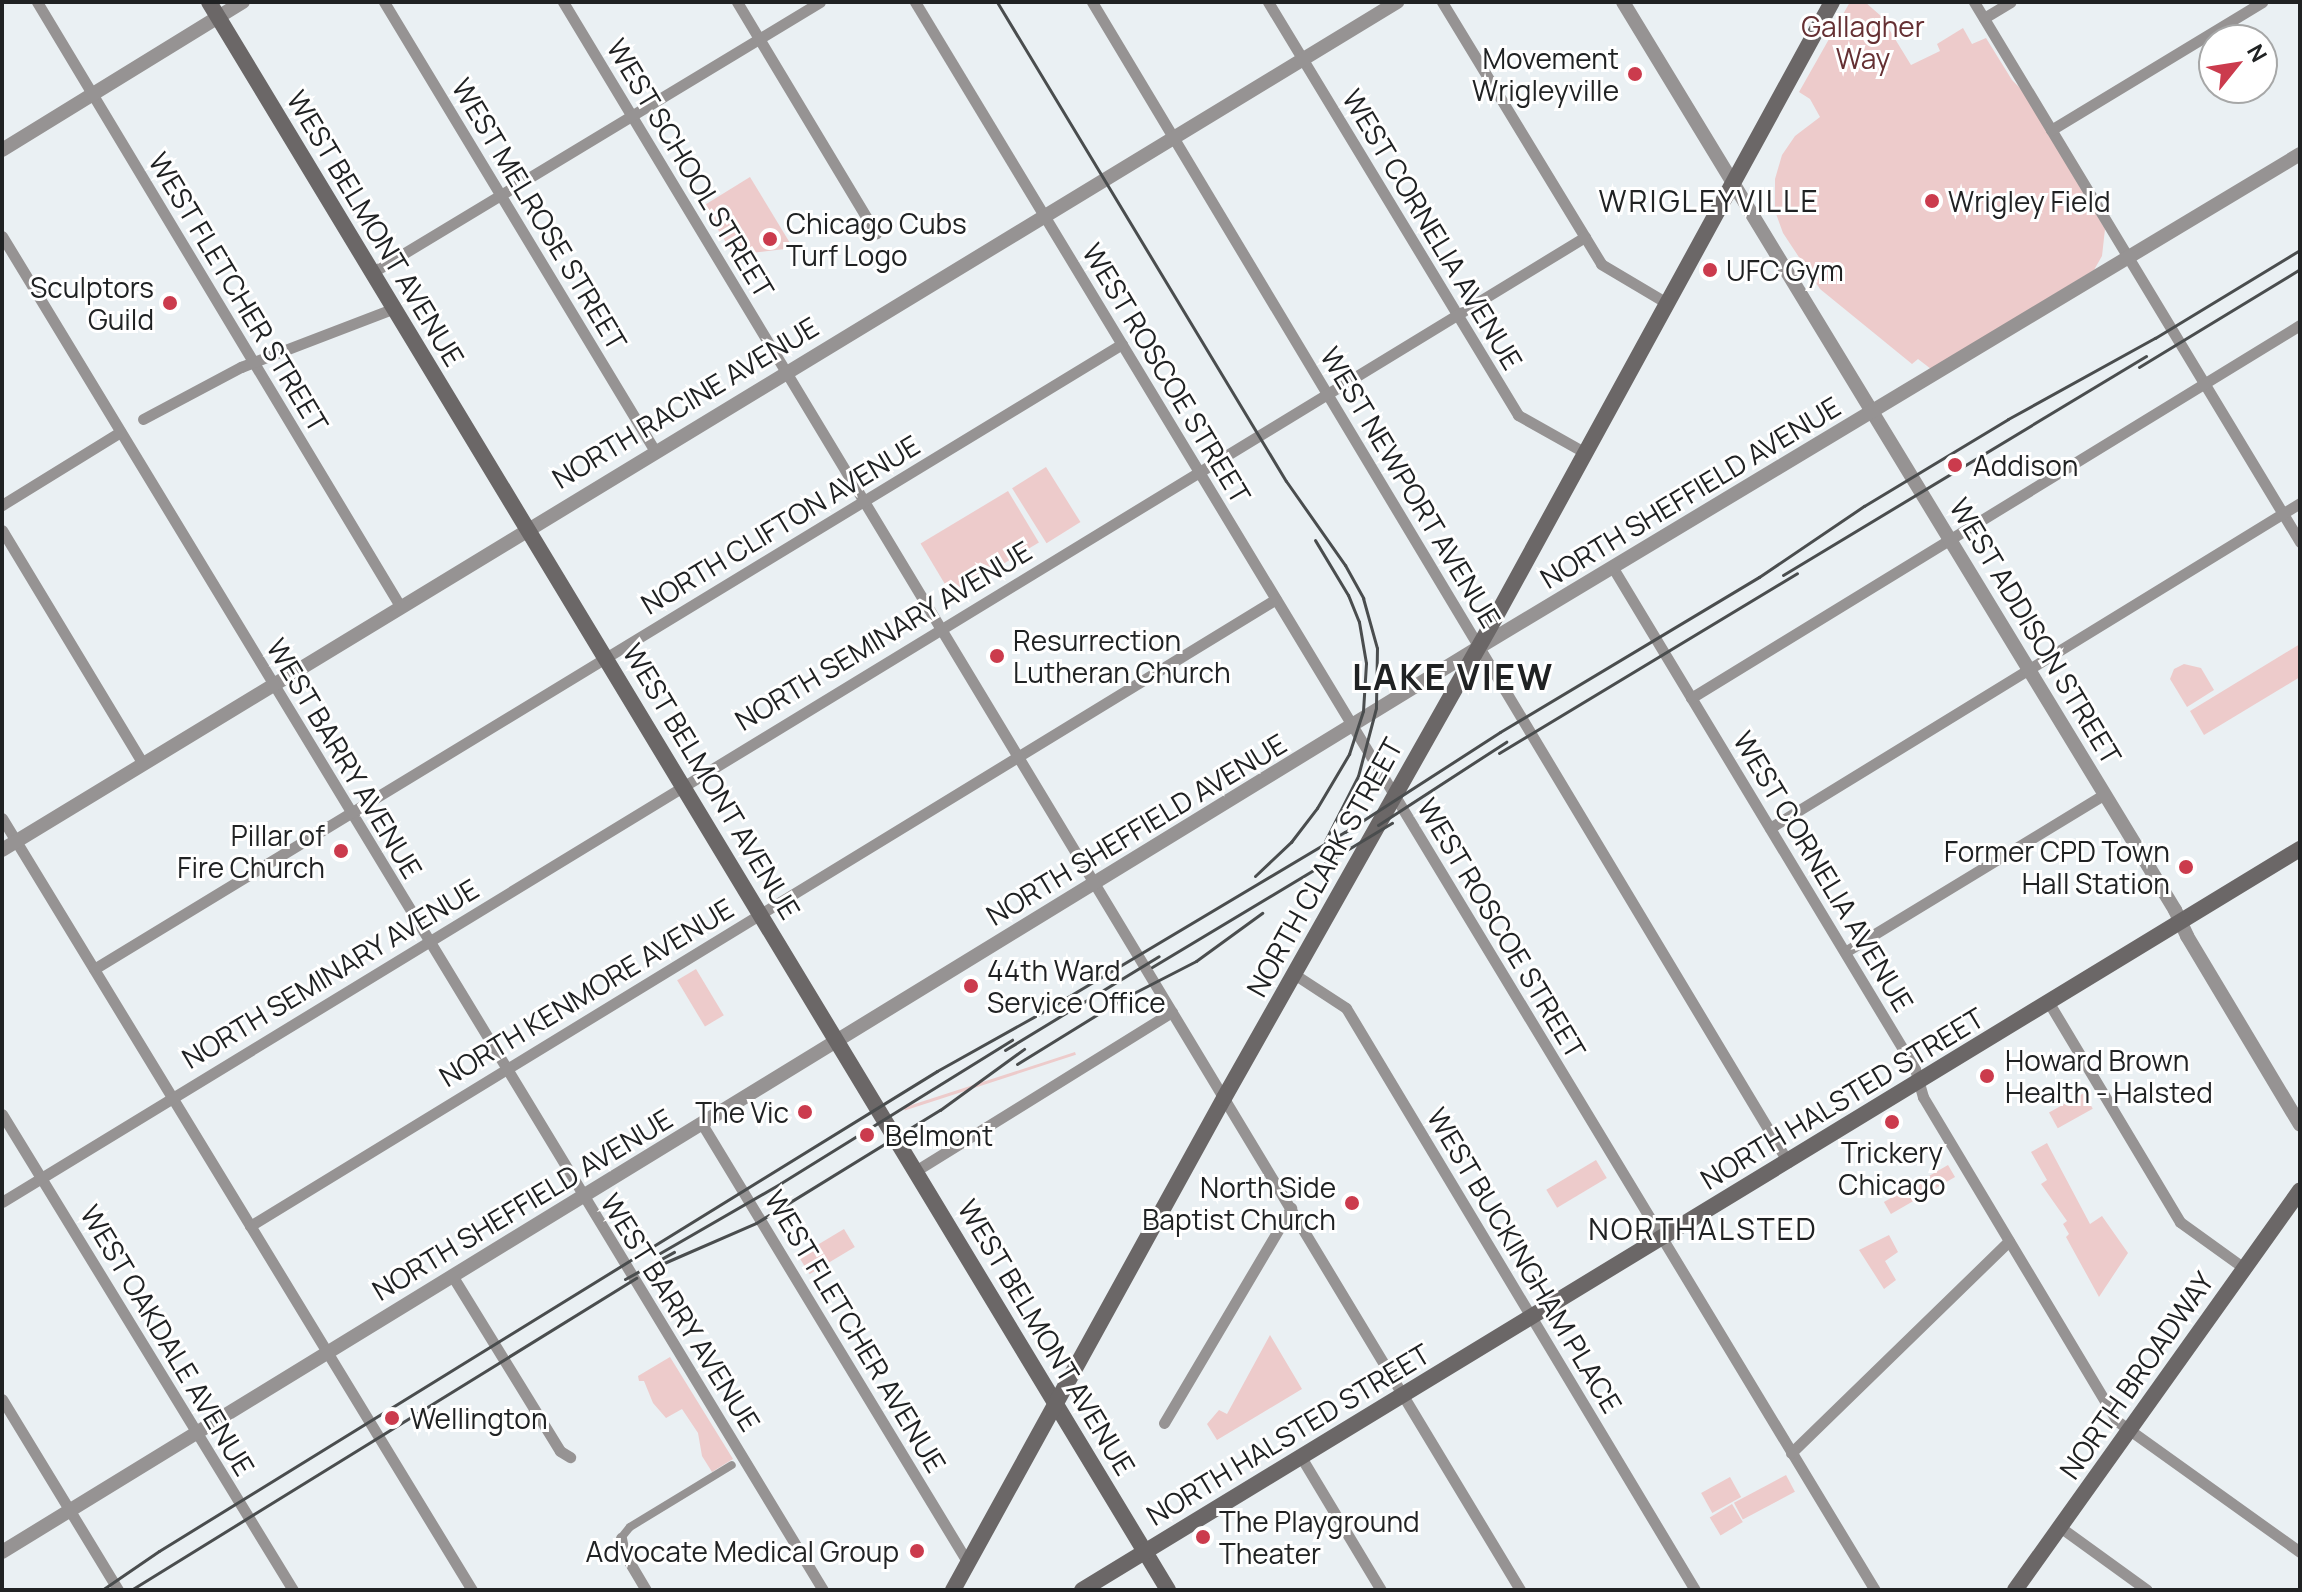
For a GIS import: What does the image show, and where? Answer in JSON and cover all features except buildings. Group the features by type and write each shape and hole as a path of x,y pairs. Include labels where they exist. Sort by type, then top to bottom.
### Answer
{"main road":[{"name":"WEST BELMONT AVENUE","path":"209,2 762,913 1168,1590"},
{"name":"NORTH CLARK STREET","path":"953,1590 1224,1098 1478,648 1832,2"},
{"name":"NORTH HALSTED STREET","path":"1082,1590 2300,849"},
{"name":"NORTH BROADWAY","path":"2015,1590 2300,1190"}],"street":[{"name":"WEST FLETCHER STREET","path":"37,2 400,606"},
{"path":"2,150 243,2"},
{"name":"WEST MELROSE STREET","path":"384,2 655,451"},
{"name":"WEST SCHOOL STREET","path":"563,2 1520,1590"},
{"path":"737,2 876,233"},
{"path":"373,272 820,2"},
{"name":"WEST ROSCOE STREET","path":"915,2 1875,1590"},
{"name":"WEST NEWPORT AVENUE","path":"1092,2 1788,1162"},
{"name":"WEST CORNELIA AVENUE","path":"1268,2 1518,415 1584,452"},
{"name":"NORTH RACINE AVENUE","path":"2,850 1397,2"},
{"path":"1442,2 1601,264 1665,302"},
{"name":"WEST ADDISON STREET","path":"1623,2 2105,794 2300,1125"},
{"path":"1974,2 2300,542"},
{"path":"1984,18 2011,2"},
{"path":"2051,130 2262,2"},
{"name":"NORTH SHEFFIELD AVENUE","path":"2,1552 1478,648 2300,154"},
{"name":"WEST BARRY AVENUE","path":"2,236 823,1590"},
{"name":"NORTH SEMINARY AVENUE","path":"2,1202 1585,237"},
{"path":"143,419 254,362 395,308"},
{"path":"1691,698 2300,325"},
{"name":"NORTH CLIFTON AVENUE","path":"94,969 1122,344"},
{"path":"2,505 120,432"},
{"path":"1770,828 2300,503"},
{"path":"2,530 143,764"},
{"name":"WEST CORNELIA AVENUE","path":"1613,568 1915,1069 1923,1097 2117,1421 2300,1552"},
{"name":"NORTH KENMORE AVENUE","path":"250,1226 1276,599"},
{"path":"1845,952 2105,794"},
{"path":"2,818 472,1590"},
{"name":"WEST BUCKINGHAM PLACE","path":"1294,974 1346,1008 1695,1590"},
{"path":"2049,1003 2180,1222 2244,1268"},
{"path":"917,1170 1172,1012"},
{"name":"WEST OAKDALE AVENUE","path":"2,1114 293,1590"},
{"name":"WEST FLETCHER AVENUE","path":"702,1124 968,1563"},
{"path":"1164,1423 1291,1208"},
{"path":"1791,1453 2009,1241"},
{"path":"453,1277 560,1451 570,1457"},
{"path":"2,1399 118,1590"},
{"path":"1301,1457 1381,1590"},
{"path":"646,1590 624,1553 621,1538 630,1527 732,1465"},
{"path":"2060,1527 2147,1590"}],"green space":[{"name":"Wrigley Field","path":"1850,2 1865,2 1881,16 1911,65 1940,51 1937,44 1963,28 1972,44 1986,38 2012,80 2023,91 2105,229 2102,256 2094,270 1931,369 1918,359 1912,364 1820,289 1783,233 1775,211 1775,179 1782,155 1795,136 1820,117 1810,99 1799,92"},
{"path":"750,177 793,248 734,255 703,206"},
{"path":"1046,467 1080,522 1047,543 1012,488"},
{"path":"1008,491 1039,542 951,595 921,544"},
{"path":"2300,644 2300,677 2204,735 2190,711"},
{"path":"2184,664 2201,668 2214,690 2187,707 2170,679 2174,669"},
{"path":"696,969 724,1015 705,1027 677,980"},
{"path":"1075,1052 1076,1055 905,1110 904,1108"},
{"path":"2084,1093 2093,1109 2058,1128 2049,1112"},
{"path":"2047,1143 2090,1224 2102,1216 2128,1253 2099,1297 2066,1237 2069,1234 2063,1224 2067,1221 2041,1184 2047,1180 2031,1152"},
{"path":"1596,1160 1607,1178 1557,1208 1546,1190"},
{"path":"1948,1165 1955,1177 1891,1214 1884,1202"},
{"path":"844,1229 855,1247 809,1274 799,1256"},
{"path":"1889,1235 1898,1252 1885,1261 1896,1280 1884,1289 1859,1250"},
{"path":"1270,1335 1302,1389 1217,1440 1207,1424 1219,1410 1227,1414"},
{"path":"670,1357 733,1459 712,1472 702,1456 698,1433 682,1409 666,1418 653,1403 644,1381 639,1381 638,1376"},
{"path":"1786,1475 1795,1492 1743,1519 1734,1503"},
{"path":"1730,1477 1741,1497 1712,1513 1701,1493"},
{"path":"1732,1504 1743,1522 1721,1535 1710,1517"}],"railway":[{"path":"997,2 1286,481 1345,565 1363,598 1377,648 1376,708 1358,776 1325,841"},
{"path":"102,1590 159,1551 937,1071 1046,1010 1345,832 1500,732 1759,577 1864,506 2008,419 2155,338 2300,250"},
{"path":"2139,367 2300,269"},
{"path":"1783,575 2146,356"},
{"path":"1255,876 1291,842 1317,808 1349,754 1363,711 1366,663 1359,622 1348,595 1315,540"},
{"path":"1499,753 1797,573"},
{"path":"1378,825 1506,742"},
{"path":"1152,967 1392,823"},
{"path":"1017,1064 1124,998 1196,961 1262,913"},
{"path":"1005,1050 1159,956"},
{"path":"660,1253 781,1183 1012,1040"},
{"path":"664,1263 756,1223 940,1110 1024,1049"},
{"path":"625,1279 674,1252"},
{"path":"131,1590 636,1278"}],"place":[{"name":"Movement Wrigleyville","path":"1635,74"},
{"name":"Wrigley Field","path":"1932,201"},
{"name":"Chicago Cubs Turf Logo","path":"770,239"},
{"name":"UFC Gym","path":"1710,270"},
{"name":"Sculptors Guild","path":"170,303"},
{"name":"Addison","path":"1955,465"},
{"name":"Resurrection Lutheran Church","path":"997,656"},
{"name":"Pillar of Fire Church","path":"341,851"},
{"name":"Former CPD Town Hall Station","path":"2186,867"},
{"name":"44th Ward Service Office","path":"971,986"},
{"name":"Howard Brown Health - Halsted","path":"1987,1076"},
{"name":"The Vic","path":"805,1112"},
{"name":"Trickery Chicago","path":"1892,1122"},
{"name":"Belmont","path":"867,1135"},
{"name":"North Side Baptist Church","path":"1352,1203"},
{"name":"Wellington","path":"392,1418"},
{"name":"The Playground Theater","path":"1203,1537"},
{"name":"Advocate Medical Group","path":"917,1551"}],"district":[{"name":"WRIGLEYVILLE","path":"1709,201"},
{"name":"LAKE VIEW","path":"1453,677"},
{"name":"NORTHALSTED","path":"1703,1229"}],"park label":[{"name":"Gallagher Way","path":"1863,42"}]}
